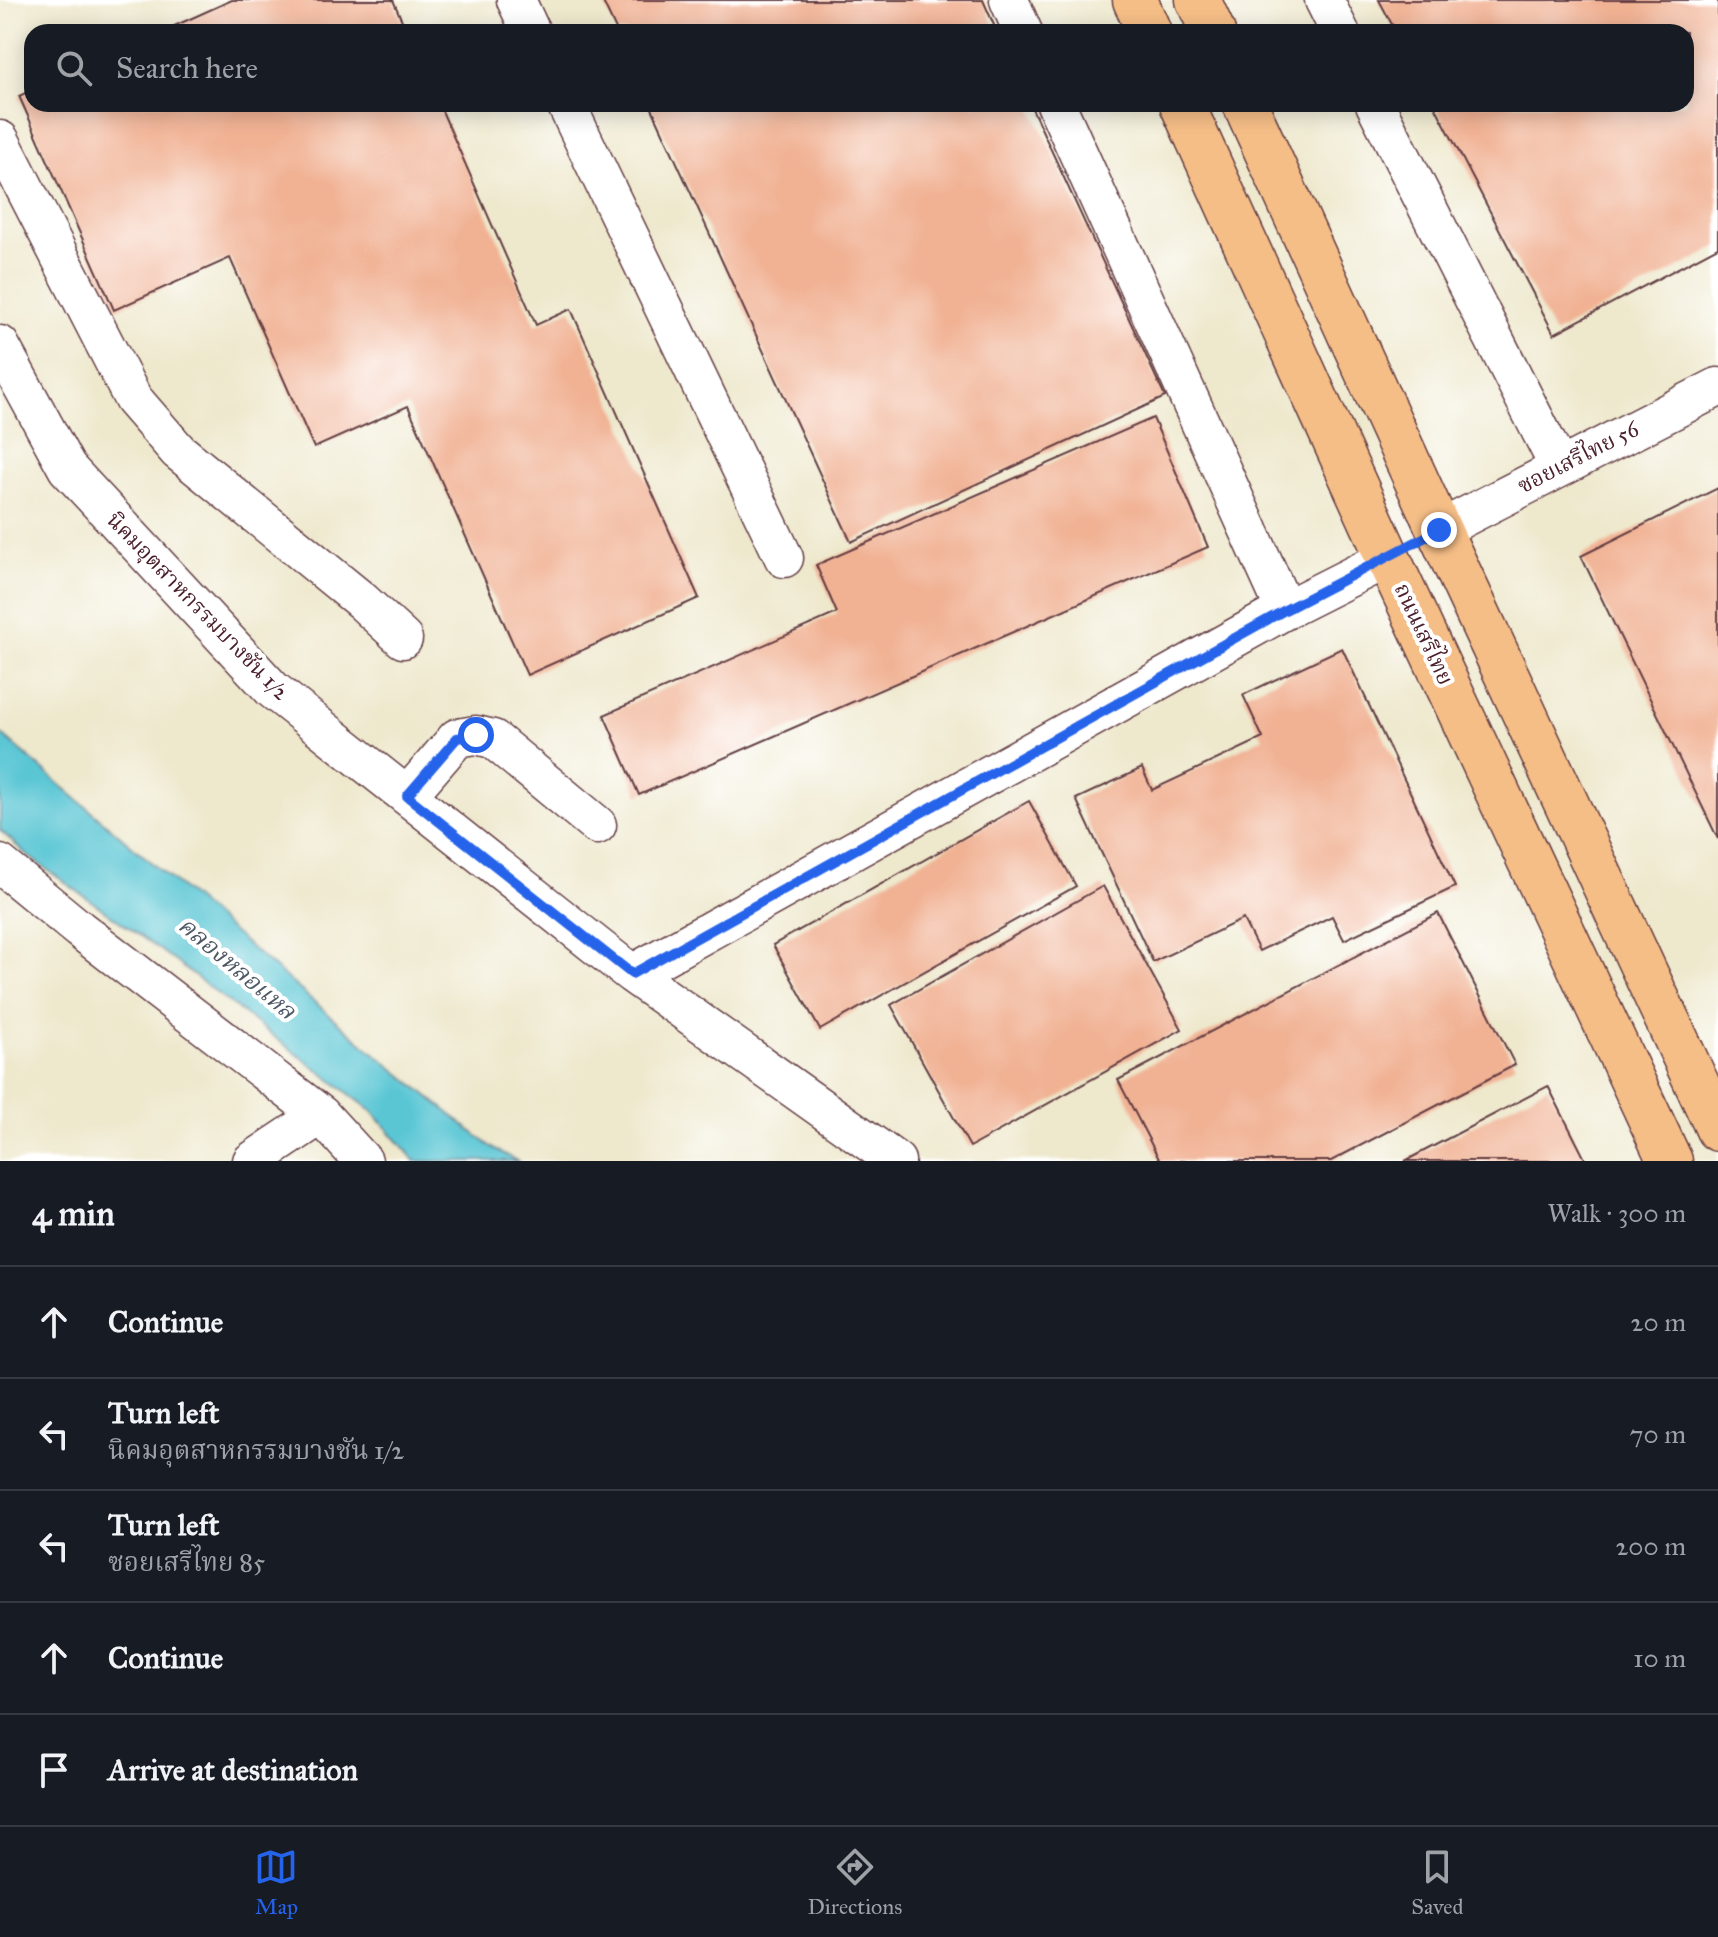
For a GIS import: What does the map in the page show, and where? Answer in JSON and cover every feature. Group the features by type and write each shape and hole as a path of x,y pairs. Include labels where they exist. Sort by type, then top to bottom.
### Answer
{"main road":[{"path":"1135,0 1146,24"},
{"path":"1198,0 1209,24"},
{"name":"ถนนเสรีไทย","path":"1186,112 1388,558 1670,1161"},
{"path":"1249,112 1718,1129"},
{"path":"1388,558 1439,530"}],"street":[{"path":"516,0 527,24"},
{"path":"1009,0 1020,24"},
{"path":"1324,0 1336,24"},
{"path":"570,112 784,558"},
{"path":"1060,112 1285,610"},
{"path":"1379,112 1559,467"},
{"path":"0,140 133,399 178,451 362,601 403,639"},
{"name":"นิคมอุตสาหกรรมบางชัน 1/2","path":"0,345 67,468 273,690 632,974 896,1161"},
{"name":"ซอยเสรีไทย 56","path":"1439,530 1718,387"},
{"path":"632,974 1285,610 1388,558"},
{"path":"407,796 457,738 476,735 493,739 597,825"},
{"path":"0,864 79,929 321,1115 363,1161"},
{"path":"252,1161 321,1115"}],"water":[{"name":"คลองหลอแหล","path":"0,733 368,1048 490,1146 517,1161 415,1161 372,1111 160,950 28,856 0,830"}],"building":[{"path":"232,0 393,0 404,24 179,24"},
{"path":"602,0 983,0 994,24 613,24"},
{"path":"1379,0 1718,0 1718,247 1554,334 1438,112 1694,112 1694,24 1392,24"},
{"path":"26,112 443,112 536,325 571,309 699,598 527,675 408,406 314,448 230,258 114,310"},
{"path":"654,112 1034,112 1165,397 851,542"},
{"path":"1153,418 1208,547 639,795 604,715 837,613 816,565"},
{"path":"1718,488 1718,839 1581,556"},
{"path":"1342,648 1455,887 1344,940 1332,916 1259,951 1243,919 1153,962 1076,799 1142,768 1152,790 1263,738 1243,695"},
{"path":"1029,801 1076,886 820,1030 773,945"},
{"path":"1103,886 1182,1029 970,1147 891,1005"},
{"path":"1438,913 1515,1065 1331,1161 1160,1161 1118,1080"},
{"path":"1548,1086 1586,1161 1405,1161"}],"route":[{"path":"476,735 457,738 407,796 632,974 1285,610 1439,530"}]}
